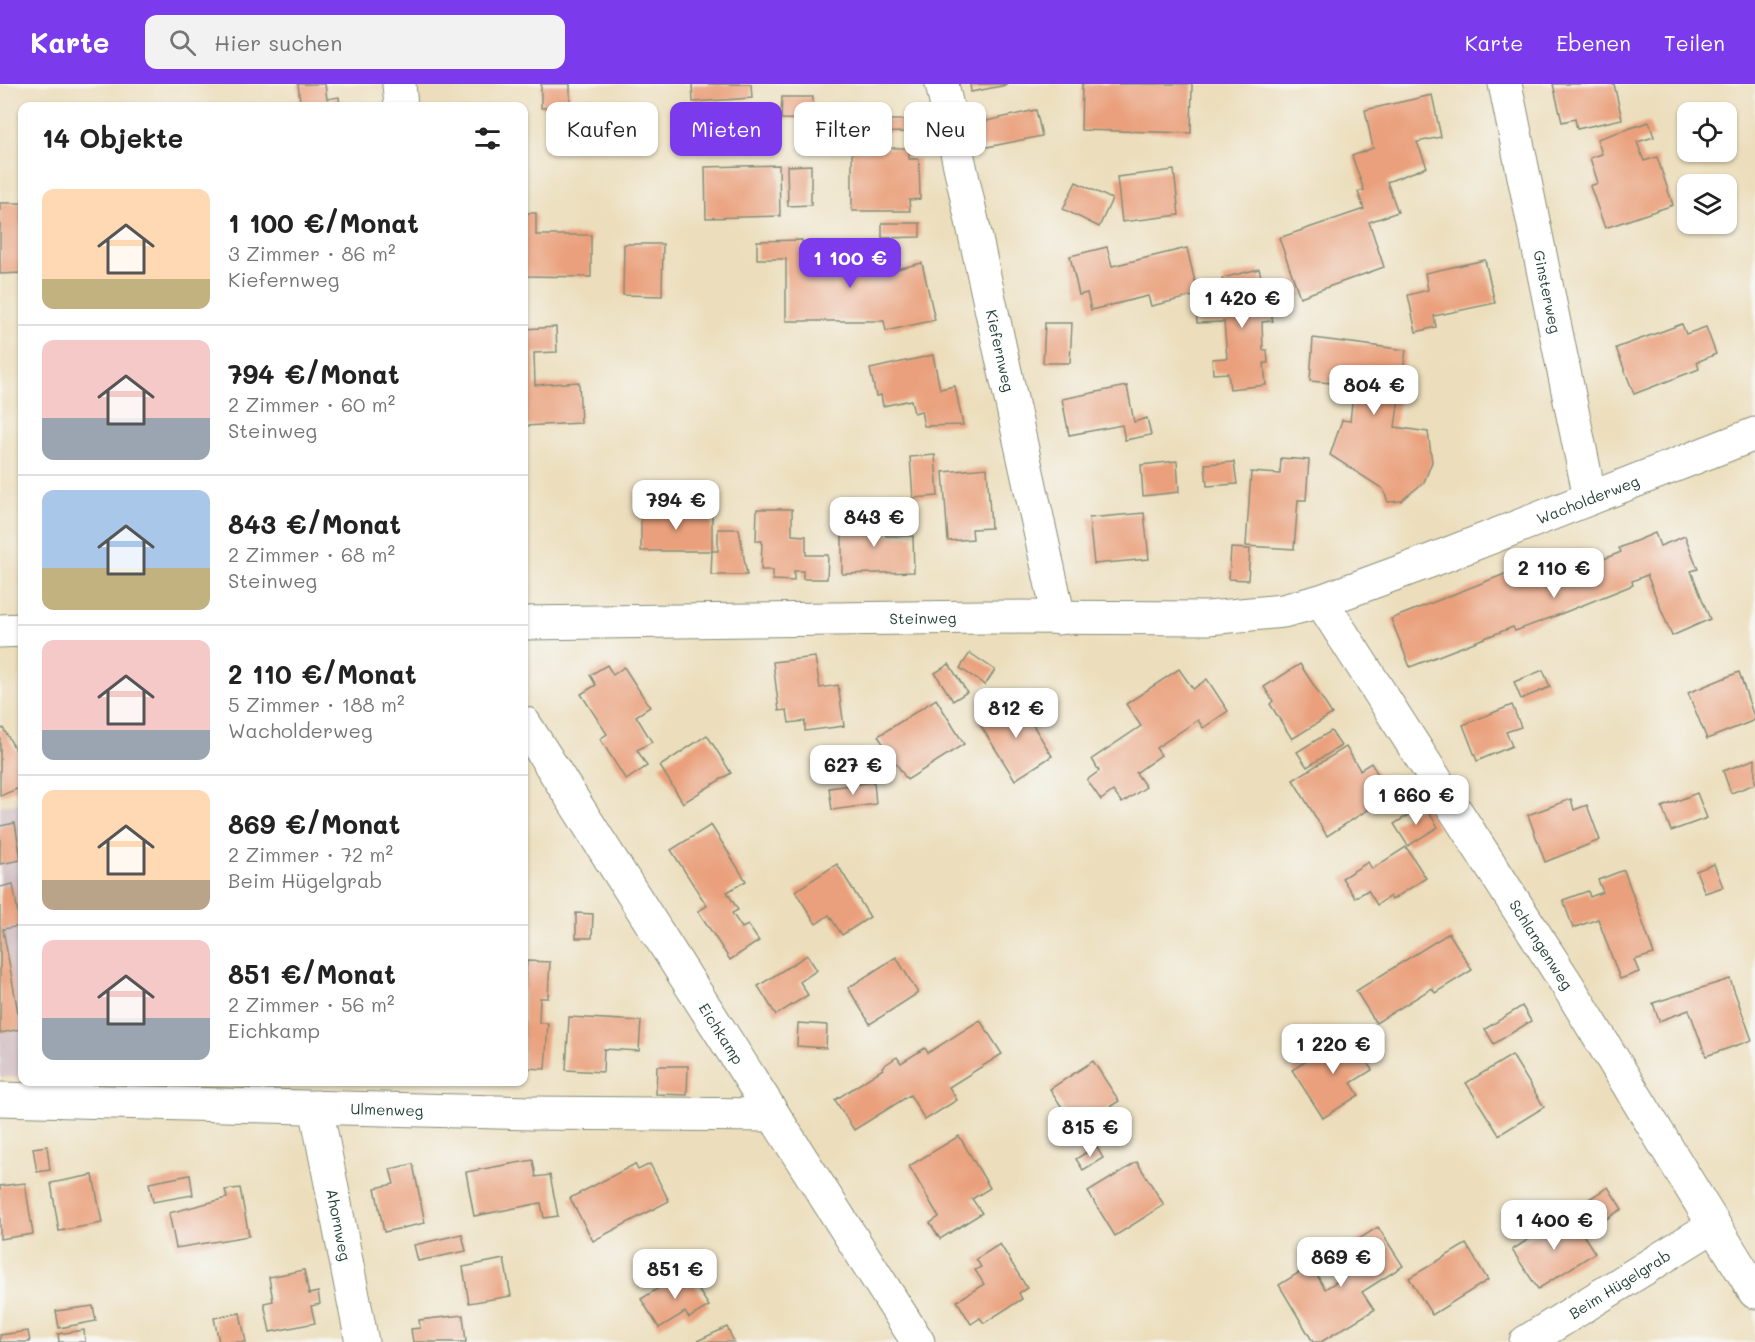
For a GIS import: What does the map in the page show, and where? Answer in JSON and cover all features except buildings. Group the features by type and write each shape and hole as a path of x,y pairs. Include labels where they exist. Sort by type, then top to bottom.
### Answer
{"street":[{"path":"399,84 401,102"},
{"name":"Kiefernweg","path":"942,84 1059,618"},
{"name":"Ginsterweg","path":"1505,84 1590,498"},
{"name":"Wacholderweg","path":"1321,602 1755,434"},
{"name":"Steinweg","path":"528,623 1235,617 1283,611 1321,602"},
{"name":"Schlangenweg","path":"1321,602 1579,1003 1755,1292"},
{"path":"0,631 18,630"},
{"name":"Eichkamp","path":"528,729 918,1342"},
{"name":"Ulmenweg","path":"0,1099 773,1115"},
{"name":"Ahornweg","path":"316,1107 362,1342"},
{"name":"Beim Hügelgrab","path":"1526,1342 1713,1226"}],"shaded area":[{"path":"18,804 18,1077 0,1077 0,806"}]}
